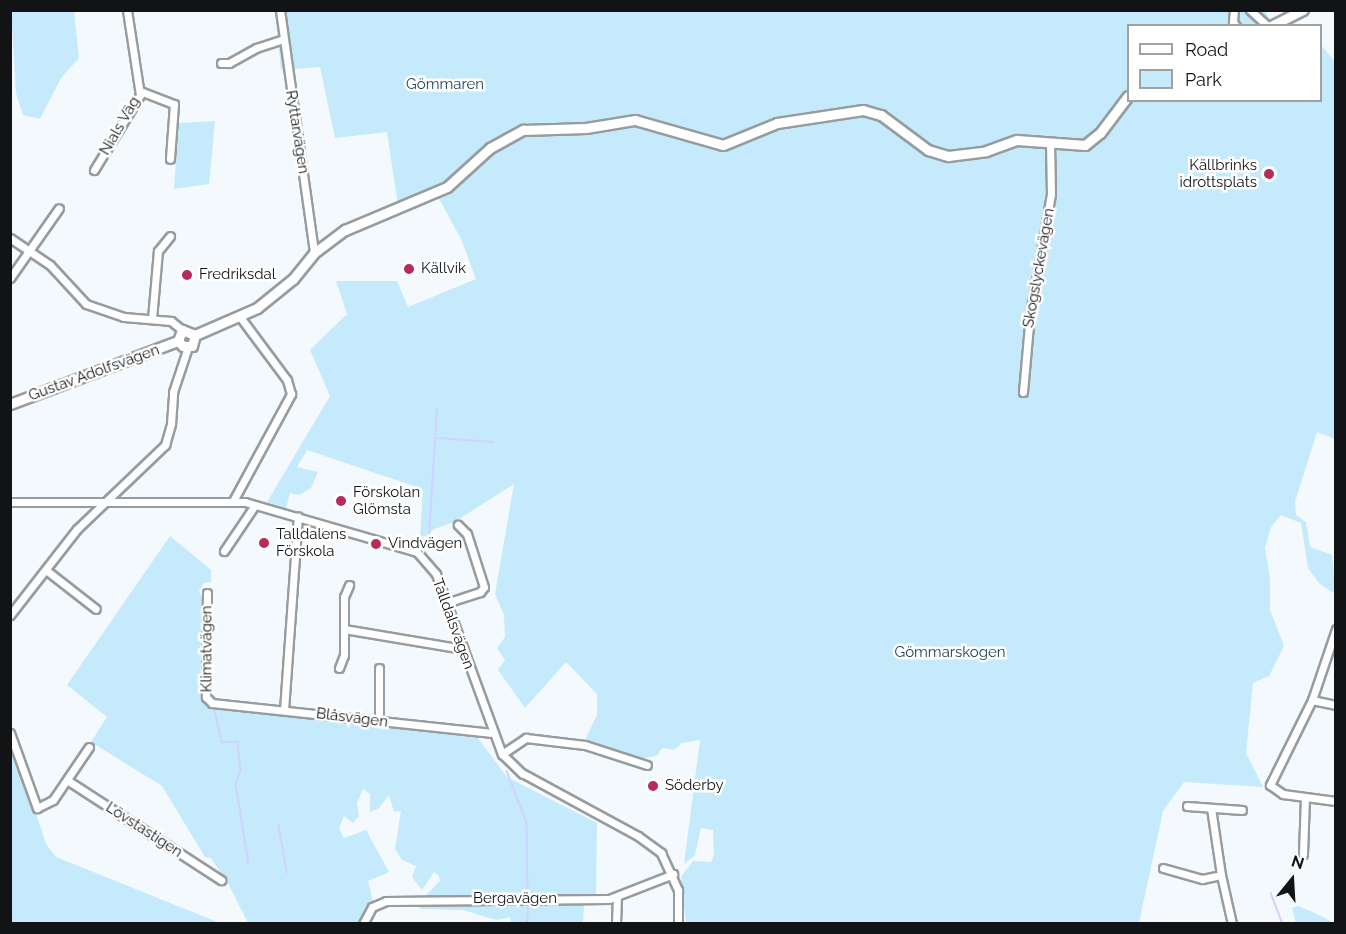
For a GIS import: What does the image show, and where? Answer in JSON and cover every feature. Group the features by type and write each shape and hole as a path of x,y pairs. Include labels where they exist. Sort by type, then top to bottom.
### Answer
{"street":[{"name":"Nials Väg","path":"94,170 136,105 140,91 128,10"},
{"name":"Ryttarvägen","path":"280,10 314,253"},
{"path":"1250,10 1267,24"},
{"path":"1273,24 1303,10"},
{"path":"222,63 229,63 256,48 284,39"},
{"path":"140,91 174,104 170,159"},
{"path":"10,238 55,269 86,304 124,317 171,321 182,330 195,334 240,317 280,291 314,253 364,219 447,187 490,148 530,128 586,128 635,120 723,146 777,123 863,110 887,118 941,155 980,153 1017,140 1073,146 1089,142 1127,97"},
{"name":"Skogslyckevägen","path":"1023,392 1030,313 1052,194 1050,143"},
{"path":"10,278 59,208"},
{"path":"152,319 158,251 170,236"},
{"path":"233,501 291,394 287,380 240,317"},
{"path":"182,330 178,342 188,347"},
{"path":"10,615 72,535 165,445 171,424 173,392 188,347 195,341 195,334"},
{"name":"Gustav Adolfsvägen","path":"10,404 178,342"},
{"name":"Talldalsvägen","path":"10,501 233,501 255,505 417,552 431,566 492,733 502,754 522,773 649,843 673,874 679,896 678,924"},
{"path":"224,551 255,505"},
{"path":"284,710 298,518"},
{"path":"446,603 480,592 484,587 466,534 458,525"},
{"path":"46,570 96,609"},
{"path":"339,668 344,655 344,597 349,585"},
{"name":"Klimatvägen","path":"207,593 206,698 212,703"},
{"path":"344,629 463,649"},
{"path":"1335,629 1312,700 1270,780 1271,789 1335,801"},
{"path":"379,668 379,721"},
{"path":"1312,700 1335,705"},
{"name":"Blåsvägen","path":"212,703 492,733"},
{"path":"10,733 36,808 48,805 89,747"},
{"path":"502,754 526,738 585,745 647,765"},
{"name":"Lövstastigen","path":"67,780 221,880"},
{"path":"1303,854 1305,797"},
{"path":"1187,806 1242,810"},
{"path":"1211,808 1221,875 1232,924"},
{"path":"1163,868 1202,879 1221,875"},
{"name":"Bergavägen","path":"363,924 372,908 386,901 617,897 673,874"},
{"path":"616,924 617,897"}],"green space":[{"path":"11,10 74,11 79,58 61,78 40,119 23,115 16,93"},
{"name":"Gömmarskogen","path":"1266,10 1268,19 1297,24 1127,24 1127,102 1322,102 1322,46 1335,62 1335,439 1317,432 1295,502 1296,515 1306,522 1310,547 1332,555 1335,588 1333,593 1319,583 1308,568 1301,523 1281,515 1271,527 1265,548 1270,578 1270,610 1284,646 1269,676 1253,683 1246,753 1263,787 1184,782 1163,811 1139,923 686,923 681,877 693,861 711,862 714,854 713,830 701,828 695,855 684,864 700,740 682,743 674,750 662,748 657,756 638,759 584,742 597,715 597,694 566,662 525,708 498,670 505,660 497,648 505,637 504,615 495,594 514,484 456,521 432,530 429,536 420,536 423,489 307,450 297,467 318,472 311,488 299,495 290,493 286,508 267,502 330,396 310,350 347,314 336,281 397,281 408,307 476,279 461,239 436,193 398,206 387,132 335,138 320,67 281,70 275,11"},
{"path":"215,121 209,184 174,189 179,123"},
{"path":"170,536 211,570 211,582 204,583 199,591 205,601 207,705 477,737 507,777 597,823 596,895 425,896 440,881 439,876 434,872 422,890 412,877 416,866 402,860 395,849 401,811 394,812 389,795 379,808 370,812 370,794 363,789 357,803 359,816 353,823 344,816 339,828 344,838 366,830 389,872 368,881 373,901 359,923 248,923 229,885 211,858 205,857 162,786 91,742 107,717 67,685"},
{"path":"10,733 46,844 56,857 220,923 11,923"},
{"path":"417,904 584,904 583,923 511,923 510,917 496,920 463,910 421,909"},
{"path":"1298,906 1334,923 1296,923 1292,908"}],"waterway":[{"path":"429,536 437,409"},
{"path":"438,438 493,442"},
{"path":"214,707 222,742 238,742 241,771 236,784 249,864"},
{"path":"507,771 527,823 528,896"},
{"path":"279,825 287,872"},
{"path":"1271,893 1283,924"},
{"path":"527,924 528,904"}],"place":[{"name":"Källbrinks idrottsplats","path":"1269,174"},
{"name":"Källvik","path":"409,269"},
{"name":"Fredriksdal","path":"187,275"},
{"name":"Förskolan Glömsta","path":"341,501"},
{"name":"Talldalens Förskola","path":"264,543"},
{"name":"Vindvägen","path":"376,544"},
{"name":"Söderby","path":"653,786"}],"park label":[{"name":"Gömmaren","path":"445,85"}]}
